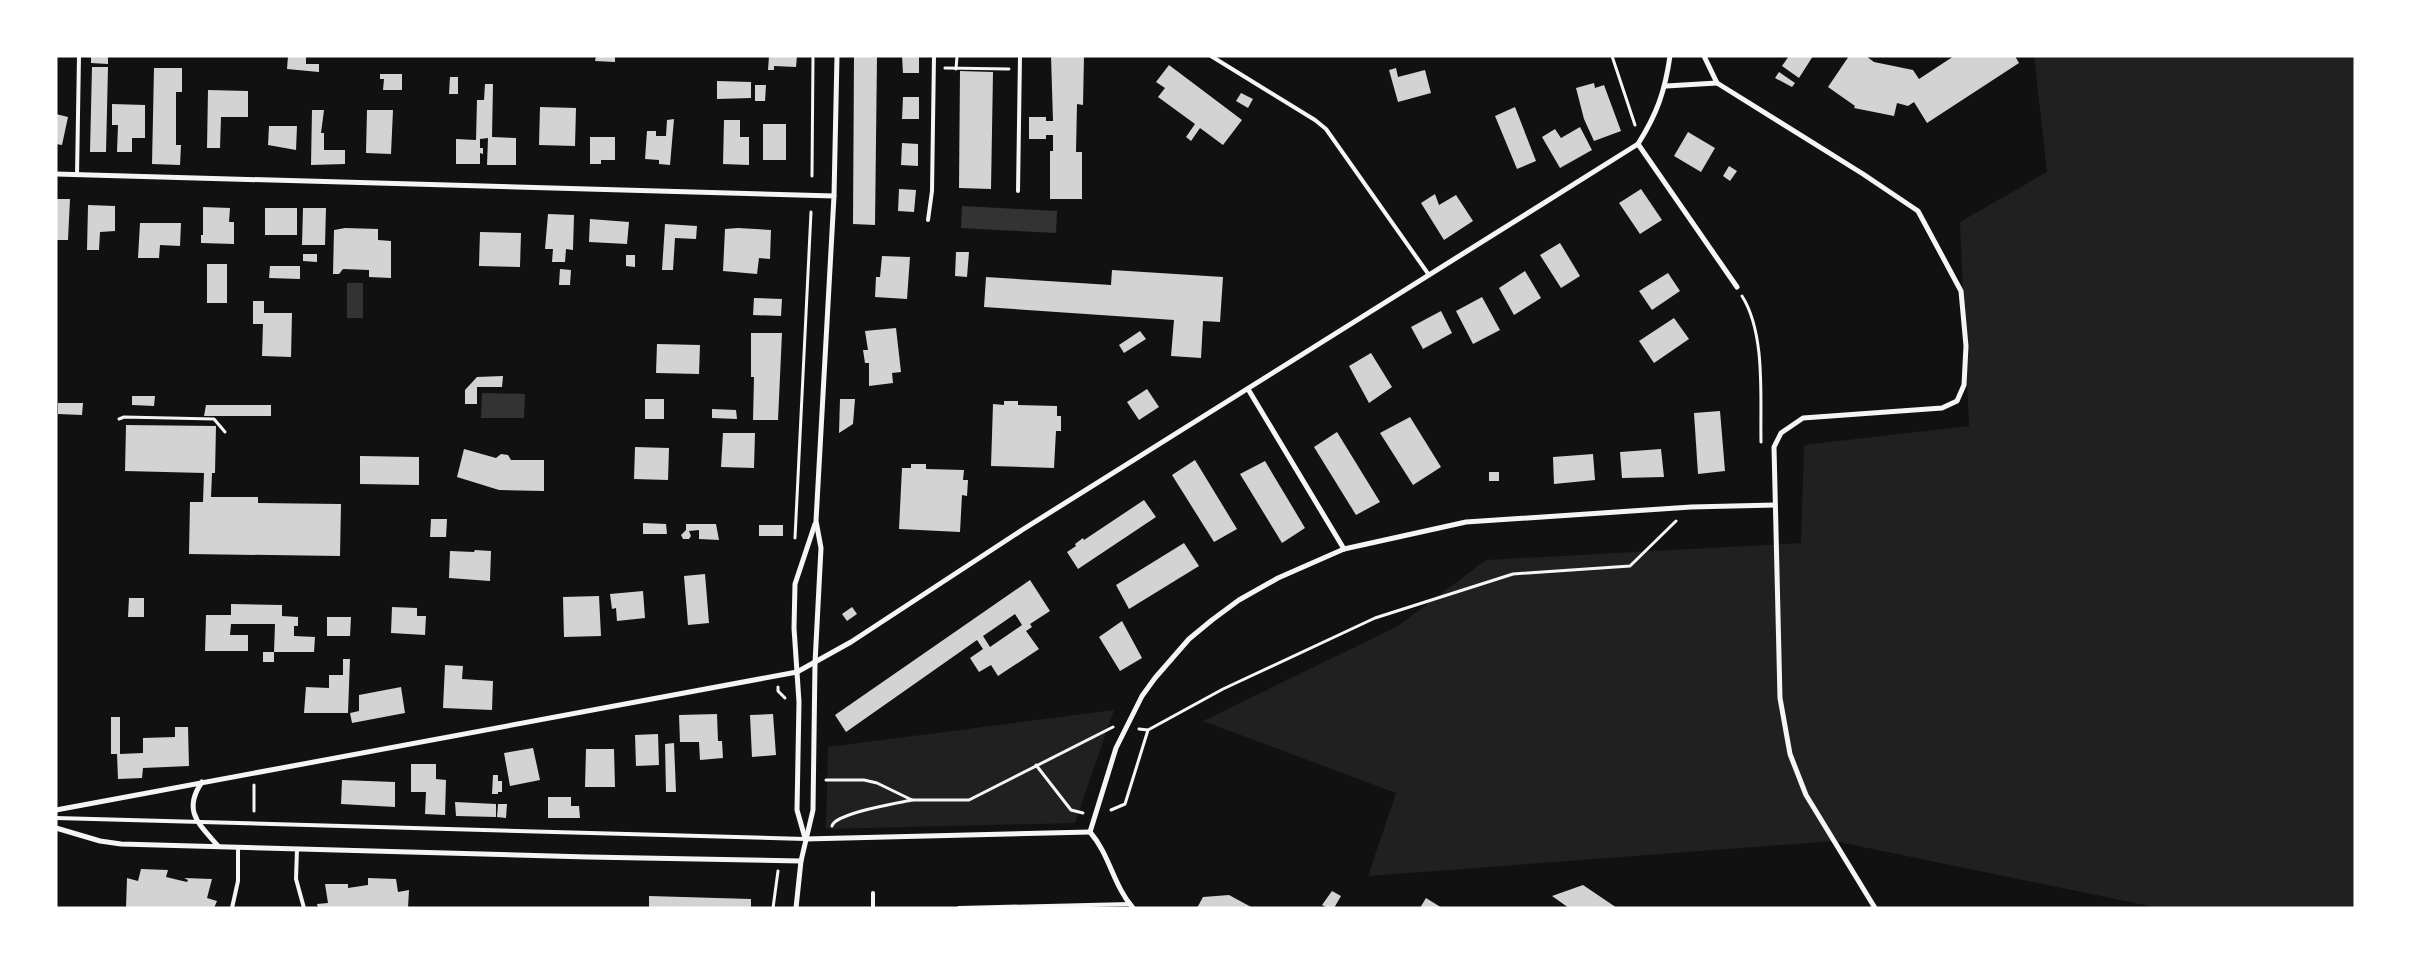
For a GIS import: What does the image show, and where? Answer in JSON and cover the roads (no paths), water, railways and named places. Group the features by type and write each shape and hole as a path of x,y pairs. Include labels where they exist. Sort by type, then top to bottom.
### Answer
{"street":[{"path":"796,908 801,860 813,810 815,662 821,548 816,521 834,196 836,56"},
{"path":"56,810 798,672 1639,142 1654,120 1666,86 1670,56"},
{"path":"1704,56 1716,83 1855,168 1918,211 1961,290 1966,346 1964,384 1957,402 1942,408 1818,415 1803,418 1780,433 1774,447 1780,698 1790,754 1806,794 1875,908"},
{"path":"1666,86 1716,83"},
{"path":"1639,142 1737,288"},
{"path":"56,174 834,196"},
{"path":"1248,388 1344,549"},
{"path":"1090,832 1116,748 1146,690 1189,640 1239,600 1278,578 1344,549 1466,522 1691,507 1775,505"},
{"path":"805,839 797,810 800,702 794,628 795,584 816,521"},
{"path":"202,782 192,802 193,814 198,824 218,846"},
{"path":"56,828 100,841 122,844 801,860"},
{"path":"805,839 1090,832"},
{"path":"1090,832 1102,846 1115,880 1132,906"}],"lane":[{"path":"77,174 79,56"},
{"path":"928,220 932,191 934,56"},
{"path":"1018,191 1020,56"},
{"path":"1211,56 1326,129 1429,275"},
{"path":"56,818 198,824 805,839"},
{"path":"232,908 238,881 238,847"},
{"path":"297,849 296,879 304,908"},
{"path":"873,893 873,908"},
{"path":"959,908 1132,906"}]}
